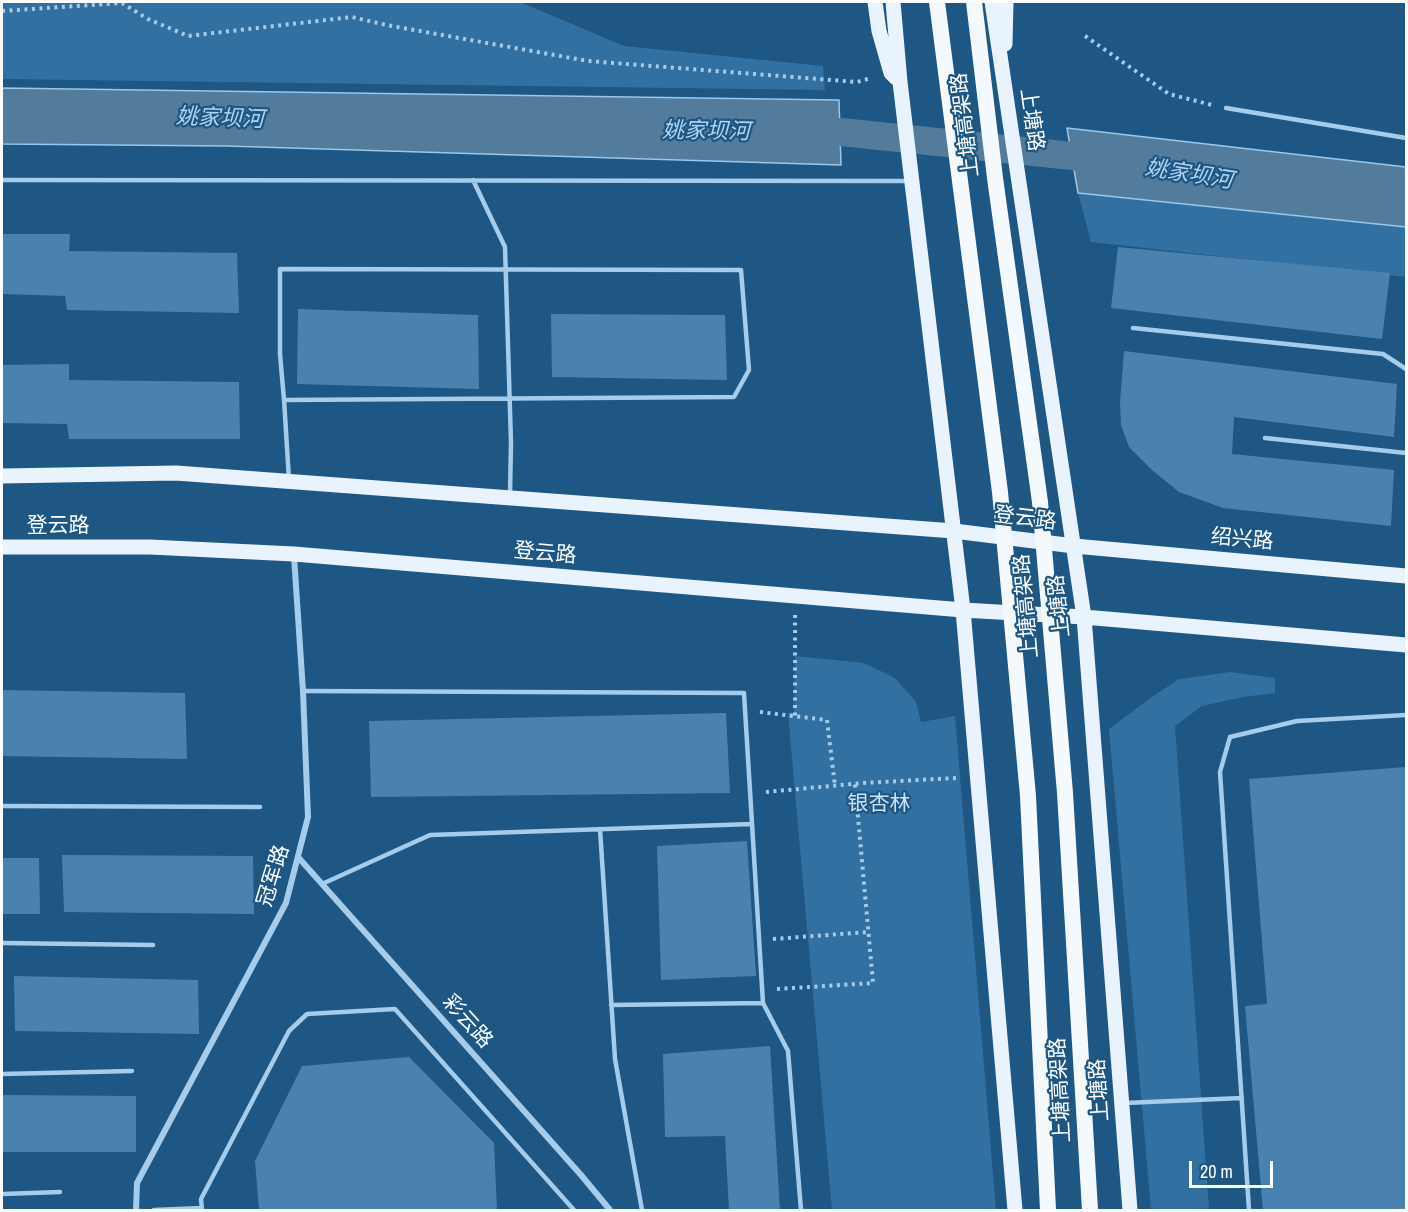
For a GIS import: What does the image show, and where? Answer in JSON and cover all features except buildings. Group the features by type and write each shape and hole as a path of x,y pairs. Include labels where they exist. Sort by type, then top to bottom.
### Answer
{"highway":[{"name":"上塘高架路","path":"937,2 1000,492 1028,796 1048,1210"},
{"name":"上塘高架路","path":"974,2 995,178 1040,502 1065,793 1090,1210"}],"main road":[{"path":"875,2 879,31 898,83"},
{"path":"893,2 898,83 912,175 963,610 1015,1210"},
{"name":"上塘路","path":"992,2 1084,617 1130,1210"},
{"path":"1002,68 1006,34 1006,2"},
{"name":"登云路","path":"2,476 176,473 954,531 1074,546"},
{"name":"绍兴路","path":"1074,546 1407,576"},
{"name":"登云路","path":"2,547 150,547 294,554 963,610 1084,617"},
{"path":"1084,617 1407,645"}],"street":[{"name":"冠军路","path":"136,1210 137,1183 286,903 308,816 294,554"},
{"name":"彩云路","path":"298,857 610,1210"}],"lane":[{"path":"1226,108 1407,138"},
{"path":"2,180 473,180 912,175"},
{"path":"473,180 505,247 510,398 510,498"},
{"path":"284,399 734,397 749,370 741,270 280,269 280,354 289,481"},
{"path":"1132,328 1383,354 1407,369"},
{"path":"1265,438 1407,453"},
{"path":"303,691 744,693 763,1003 788,1051 801,1210"},
{"path":"1249,1210 1220,772 1230,736 1297,721 1407,715"},
{"path":"2,806 260,807"},
{"path":"322,884 430,835 752,824"},
{"path":"600,830 615,1059 642,1210"},
{"path":"2,943 153,945"},
{"path":"611,1005 763,1003"},
{"path":"154,1210 202,1209 201,1199 289,1031 307,1014 395,1009 574,1210"},
{"path":"2,1074 132,1071"},
{"path":"1122,1104 1242,1098"},
{"path":"2,1194 60,1192"}],"path":[{"path":"2,11 122,3 148,19 188,36 352,17 588,61 857,82 898,83"},
{"path":"1085,36 1169,94 1226,108"},
{"path":"795,596 795,716"},
{"path":"745,710 827,720 835,786"},
{"path":"750,793 978,777"},
{"path":"762,990 873,983 855,784"},
{"path":"759,940 868,932"}],"green space":[{"path":"2,2 520,2 624,46 823,66 825,90 2,79"},
{"path":"1078,193 1406,227 1406,277 1091,242"},
{"name":"银杏林","path":"795,656 864,663 895,678 916,702 921,722 955,716 996,1210 832,1210 788,713 794,712"},
{"path":"1230,672 1275,678 1275,693 1202,706 1175,726 1209,1210 1151,1210 1109,729 1179,679"}],"water":[{"path":"2,88 839,100 841,165 226,146 2,144"},
{"path":"1067,128 1406,167 1406,227 1078,193"}],"waterway":[{"name":"姚家坝河","path":"804,133 841,132 1072,156 1110,163"}]}
